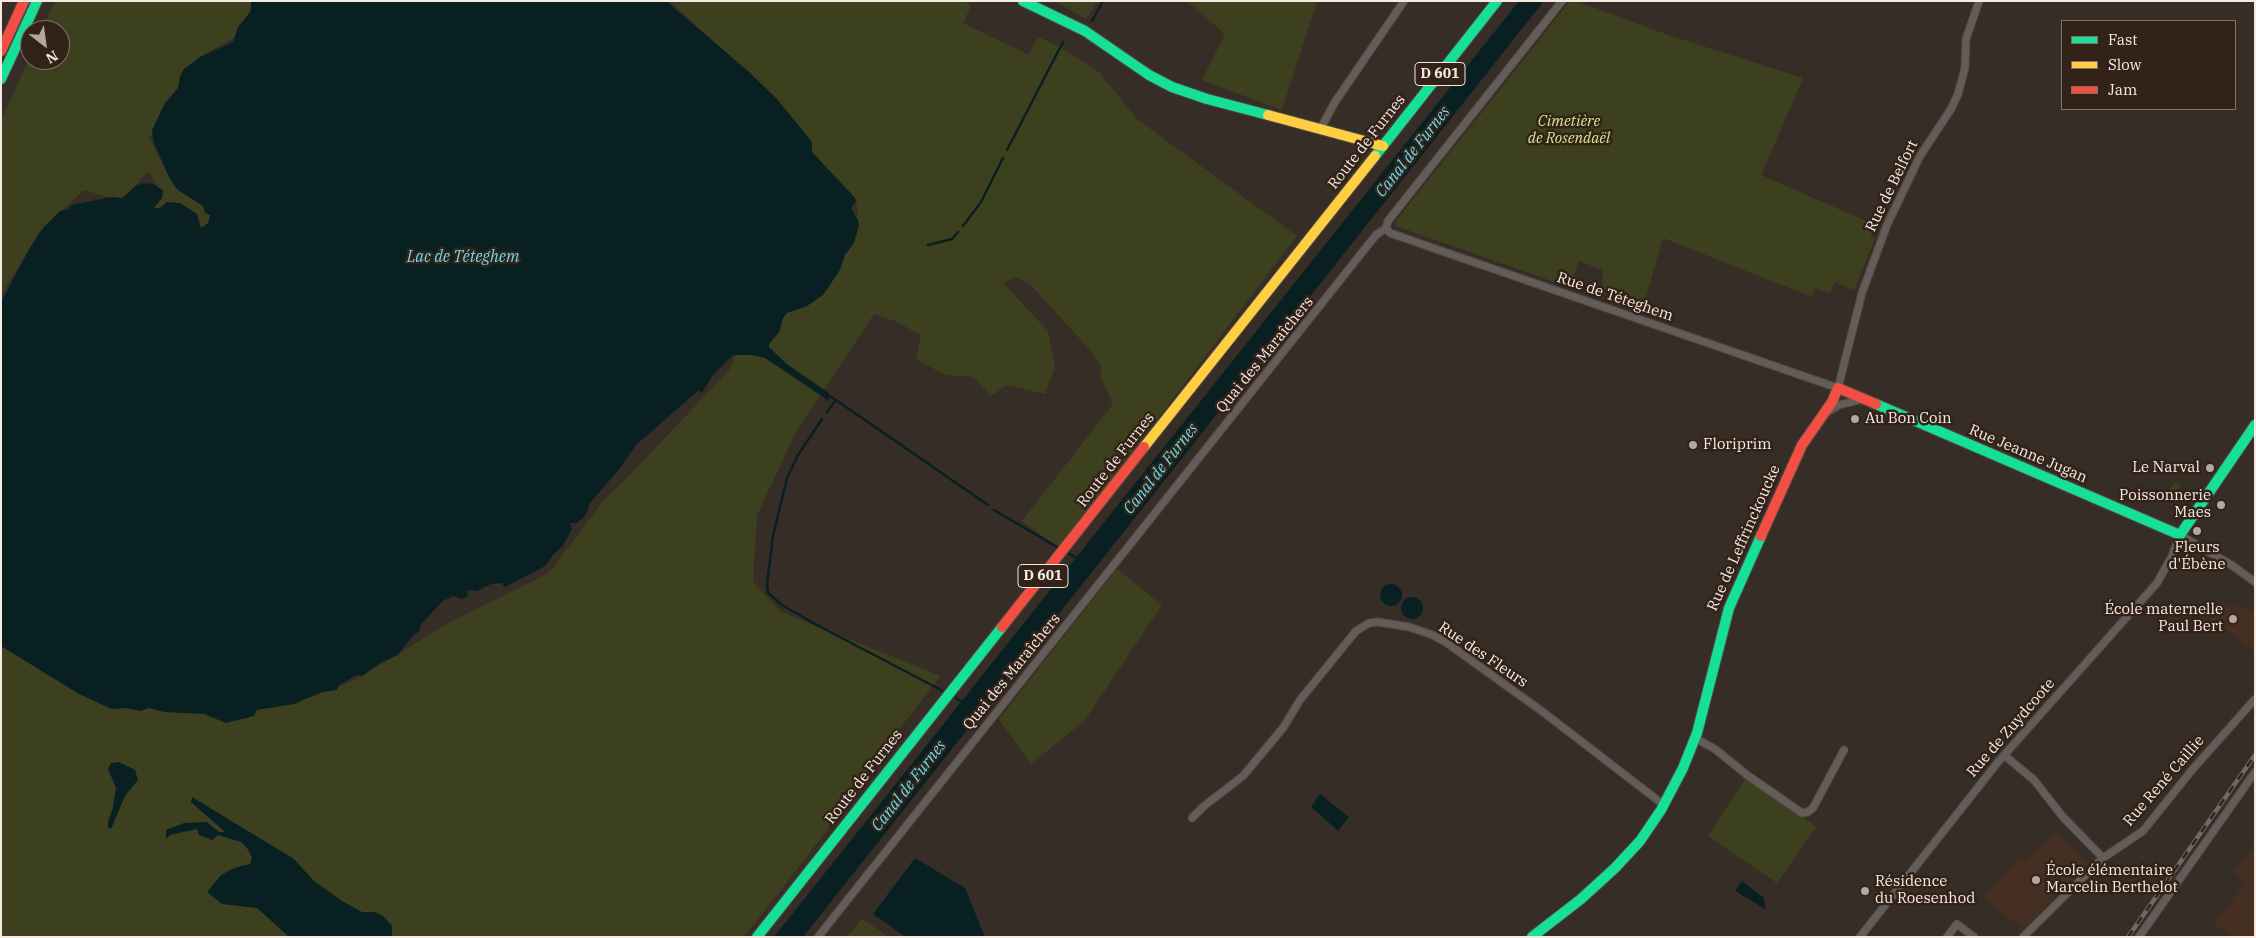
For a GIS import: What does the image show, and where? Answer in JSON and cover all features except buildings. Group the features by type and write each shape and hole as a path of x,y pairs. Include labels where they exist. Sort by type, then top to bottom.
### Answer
{"main road":[{"path":"1,51 24,1"},
{"path":"1,79 37,1"},
{"path":"1023,1 1085,30 1143,72 1166,85 1207,99 1372,141 1383,146"},
{"name":"Route de Furnes","path":"757,937 1498,1"},
{"path":"1,90 30,17"},
{"name":"Rue Jeanne Jugan","path":"1838,388 2180,536"},
{"name":"Rue de Leffrinckoucke","path":"1532,937 1581,899 1621,863 1648,832 1664,805 1695,738 1728,608 1800,451 1832,402 1838,388"},
{"path":"2180,536 2255,425"}],"street":[{"path":"1321,128 1335,102 1404,1"},
{"name":"Quai des Maraîchers","path":"818,937 1378,234 1386,228 1388,221 1562,1"},
{"name":"Rue de Belfort","path":"1838,388 1862,294 1887,224 1920,156 1958,94 1964,72 1966,39 1979,1"},
{"name":"Rue de Téteghem","path":"1386,228 1389,232 1414,242 1838,388"},
{"path":"1822,415 1839,405 1864,399"},
{"path":"2180,536 2229,564 2255,582"},
{"name":"Rue de Zuydcoote","path":"1860,937 2004,755 2157,583 2172,556 2180,536"},
{"name":"Rue des Fleurs","path":"1192,818 1204,806 1244,776 1283,728 1300,700 1356,631 1369,623 1378,622 1399,624 1420,630 1447,643 1543,712 1664,805"},
{"name":"Rue René Caillie","path":"2023,937 2103,858 2143,831 2192,770 2255,699"},
{"path":"1695,738 1715,749 1747,776 1802,813 1809,812 1813,808 1844,750"},
{"path":"2004,755 2034,780 2063,817 2103,858"},
{"path":"2139,937 2255,772"},
{"path":"1947,937 1956,924 1974,937"}],"shaded area":[{"name":"École maternelle Paul Bert","path":"2223,602 2232,608 2235,604 2255,611 2255,651 2224,629 2219,636 2206,627"},
{"name":"École élémentaire Marcelin Berthelot","path":"2056,831 2089,863 2023,929 1984,898 2019,857 2024,861"},
{"path":"2255,845 2255,937 2231,937 2214,923 2246,883 2233,872"}],"green space":[{"path":"55,1 254,1 240,34 198,58 149,138 175,188 202,205 218,220 196,252 147,219 159,188 148,171 121,201 84,190 39,232 1,296 1,120 24,70 70,70 70,20 46,20"},
{"path":"670,1 965,1 971,6 963,23 1029,55 1038,37 1060,47 1099,72 1138,120 1297,236 1059,548 1022,521 1113,404 1102,380 1100,364 1090,350 1030,284 1016,277 1003,283 1048,331 1055,368 1045,394 1006,385 991,396 973,377 945,375 916,359 921,335 895,321 874,314 797,430 757,515 753,582 781,612 941,676 848,794 826,832 744,937 1,937 1,637 312,697 355,680 452,621 549,573 604,500 730,369 739,347 853,233 858,212 855,198 838,179 784,190 782,106"},
{"path":"1055,1 1098,1 1086,19"},
{"path":"1187,1 1317,1 1282,110 1202,80 1225,34"},
{"name":"Cimetière de Rosendaël","path":"1570,1 1576,1 1668,35 1803,78 1761,175 1875,225 1871,236 1875,238 1854,290 1835,282 1830,293 1815,288 1812,297 1663,238 1642,311 1607,299 1608,293 1603,291 1603,270 1579,261 1569,287 1396,226 1395,222"},
{"path":"2175,482 2181,486 2167,504 2161,500"},
{"path":"1117,569 1162,605 1085,720 1031,764 999,719"},
{"path":"1749,773 1787,798 1800,814 1816,827 1777,883 1708,836"},
{"path":"862,919 872,925 888,937 847,937"}],"water":[{"name":"Lac de Téteghem","path":"251,1 666,1 748,71 777,99 812,142 812,152 855,198 856,201 851,208 859,225 854,243 845,255 840,270 823,295 807,306 787,313 783,318 779,332 769,344 769,347 788,365 829,393 829,401 765,358 752,355 733,355 713,375 702,393 699,390 636,445 621,467 590,503 583,518 577,523 570,523 572,529 563,546 545,566 505,587 501,583 491,584 477,591 468,590 467,597 461,599 453,596 443,601 422,623 418,632 413,635 398,655 380,663 362,676 357,675 339,685 337,690 322,692 294,704 257,710 254,716 226,723 204,714 164,712 149,708 140,711 125,708 112,709 79,694 1,646 1,302 43,228 60,211 68,209 72,205 112,197 122,198 136,186 143,183 153,184 163,190 162,198 154,208 160,208 167,202 180,203 197,214 201,228 208,223 210,215 205,213 203,206 178,190 169,177 154,143 152,130 165,103 178,88 180,76 184,69 200,57 233,42 238,27 251,11"},
{"name":"Canal de Furnes","path":"1519,1 1544,1 803,937 774,937"},
{"path":"1387,584 1395,584 1402,591 1402,599 1395,606 1387,606 1380,599 1380,591"},
{"path":"1408,597 1416,597 1423,604 1423,612 1416,619 1408,619 1401,612 1401,604"},
{"path":"119,762 135,770 138,780 125,796 111,829 108,828 108,822 116,788 108,769 111,763"},
{"path":"1320,794 1349,817 1338,831 1311,807"},
{"path":"192,797 294,859 313,880 342,901 362,912 374,912 383,916 392,926 392,937 289,937 257,908 222,904 207,892 221,875 234,868 250,864 252,858 247,848 241,842 218,835 212,840 199,835 197,829 170,835 166,839 166,830 184,823 207,822 219,832 225,832 191,802"},
{"path":"915,858 965,888 985,937 906,937 873,914"},
{"path":"1742,881 1764,898 1765,909 1735,891"}],"waterway":[{"path":"1092,21 1103,1"},
{"path":"1007,150 1063,42"},
{"path":"963,226 981,202 1003,158"},
{"path":"928,245 952,239 958,232"},
{"path":"826,394 836,400"},
{"path":"827,412 836,400 988,505"},
{"path":"822,419 798,455 787,478 773,536 767,585 768,593 782,605 815,624 943,691"},
{"path":"994,510 1057,547"},
{"path":"1069,554 1079,559"},
{"path":"956,698 964,703"}],"railway":[{"path":"2128,937 2255,755"}],"traffic: fast":[{"path":"1,79 37,1"},
{"path":"1023,1 1085,31 1149,75 1172,87 1207,99 1268,115"},
{"path":"1375,156 1497,1"},
{"path":"1876,404 2180,535 2255,425"},
{"path":"1532,937 1581,899 1615,868 1640,841 1661,810 1683,768 1697,733 1729,608 1761,536"},
{"path":"757,937 1002,627"}],"traffic: slow":[{"path":"1268,115 1383,146"},
{"path":"1144,447 1375,156"}],"traffic: jam":[{"path":"1,51 24,1"},
{"path":"1761,536 1802,445 1832,402 1838,388 1876,404"},
{"path":"1002,627 1144,447"}],"place":[{"name":"Au Bon Coin","path":"1855,419"},
{"name":"Floriprim","path":"1693,445"},
{"name":"Le Narval","path":"2210,468"},
{"name":"Poissonnerie Maes","path":"2221,505"},
{"name":"Fleurs d'Ébène","path":"2197,531"},
{"name":"École maternelle Paul Bert","path":"2233,619"},
{"name":"École élémentaire Marcelin Berthelot","path":"2036,880"},
{"name":"Résidence du Roesenhod","path":"1865,891"}]}
